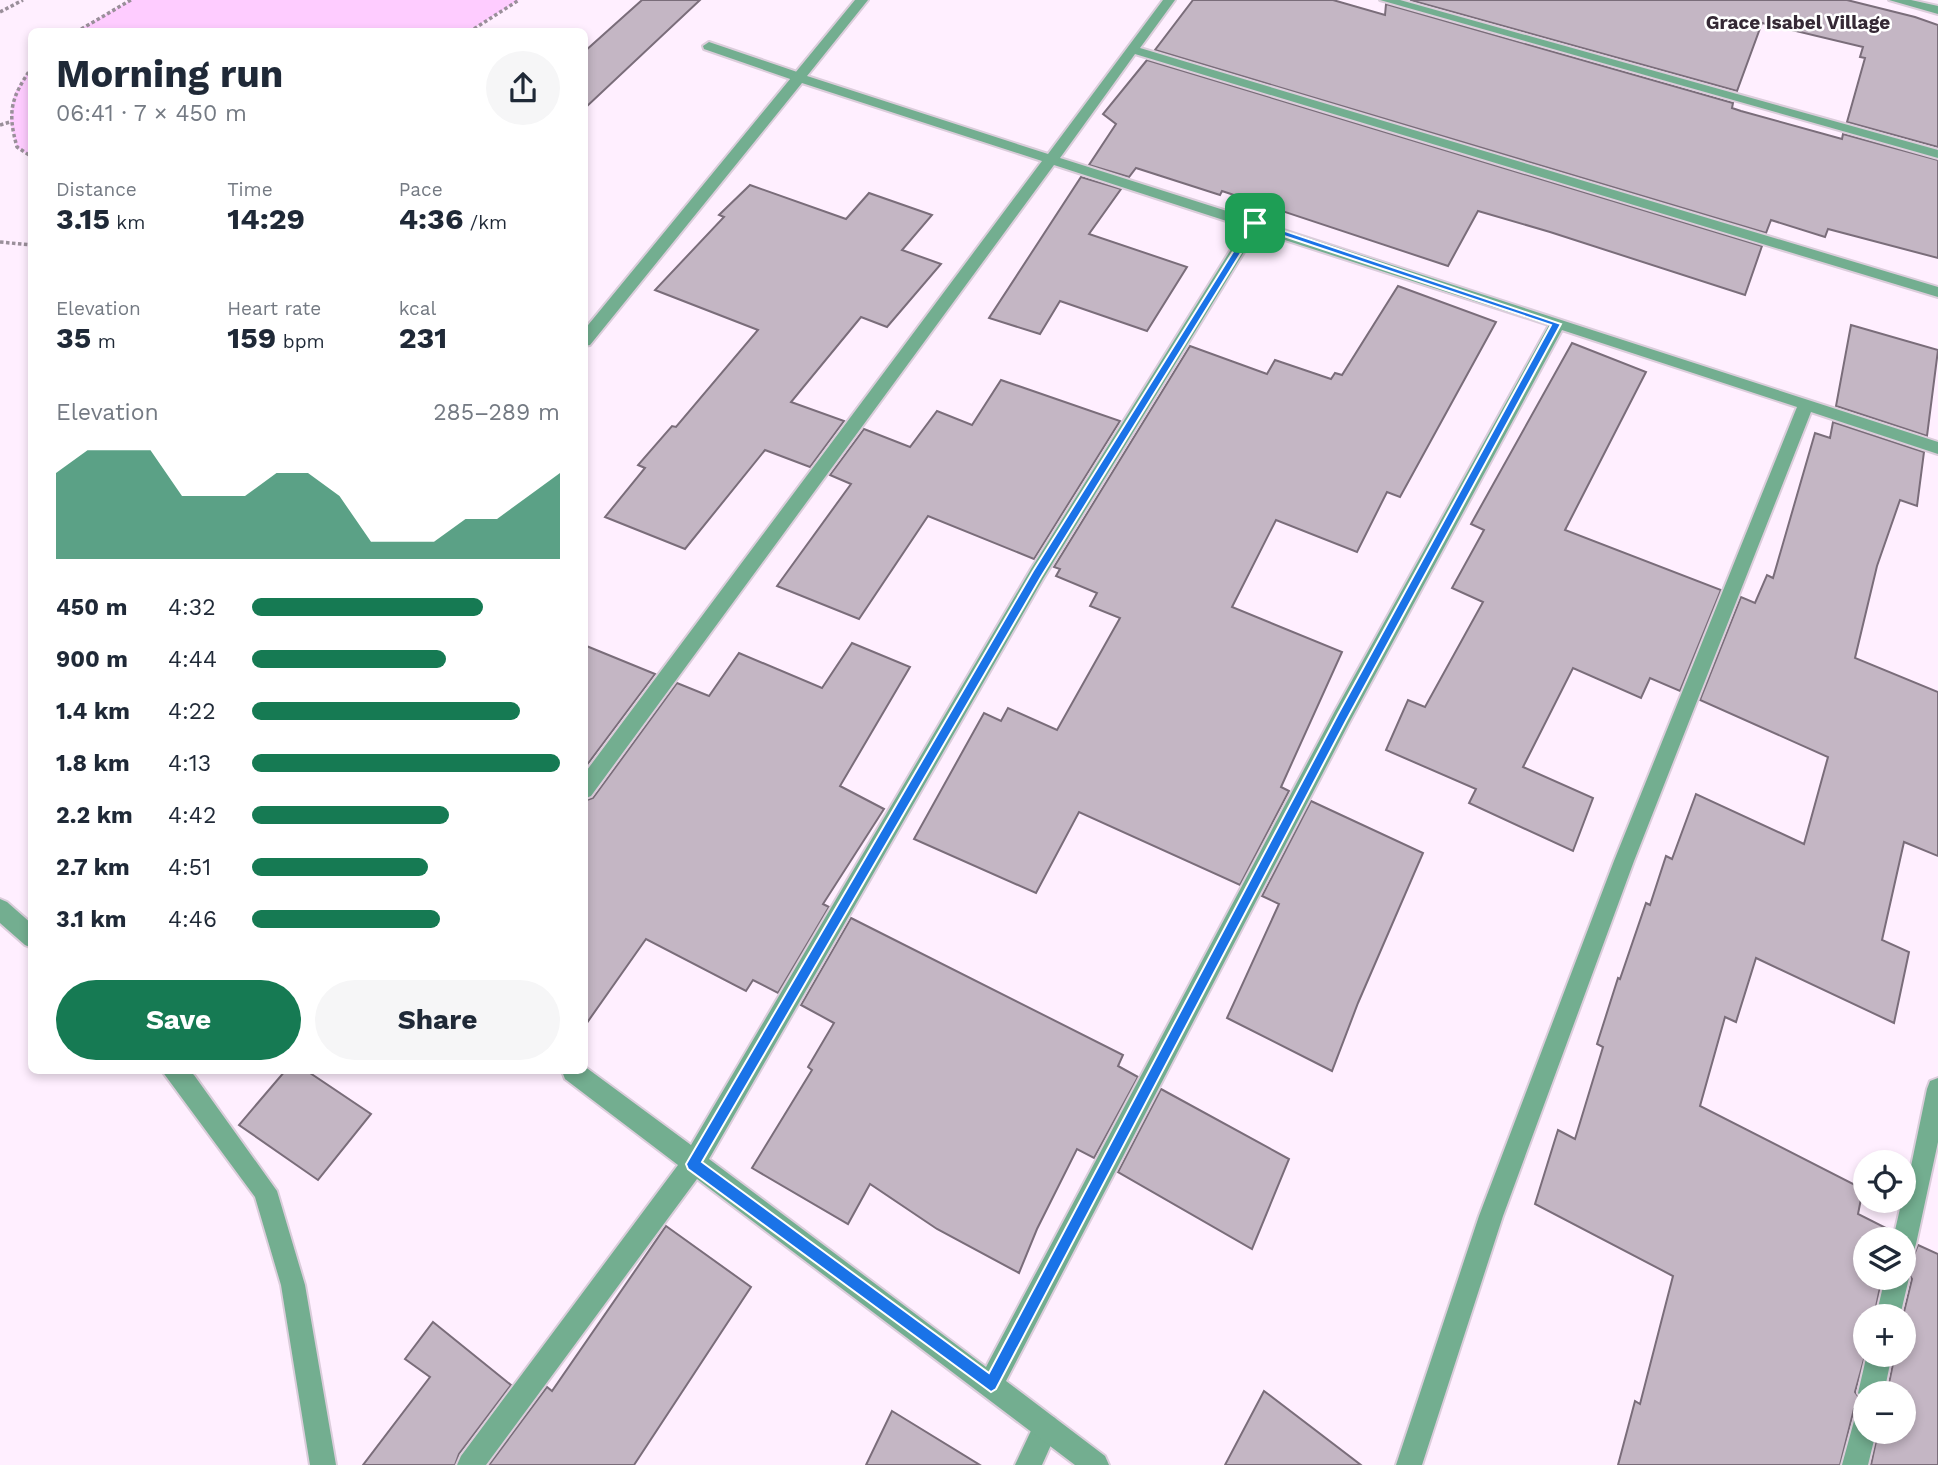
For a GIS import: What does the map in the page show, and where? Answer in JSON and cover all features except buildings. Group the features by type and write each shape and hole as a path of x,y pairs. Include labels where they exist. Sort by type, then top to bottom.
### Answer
{"street":[{"path":"588,336 862,0"},
{"path":"588,785 1050,160 1135,50 1169,0"},
{"path":"1386,0 1938,154"},
{"path":"1895,0 1938,10"},
{"path":"709,46 1050,160 1255,223 1938,448"},
{"path":"1135,50 1938,292"},
{"path":"470,1465 693,1164 1037,574 1255,223"},
{"path":"991,1384 1342,717 1557,324"},
{"path":"1409,1465 1491,1216 1624,861 1806,404"},
{"path":"0,909 28,934"},
{"path":"176,1074 186,1083 265,1191 293,1285 323,1465"},
{"path":"577,1074 1096,1465"},
{"path":"1908,1227 1938,1090"},
{"path":"1028,1465 1046,1427"},
{"path":"1855,1465 1860,1444"}],"path":[{"path":"0,12 23,0"},
{"path":"83,28 131,0"},
{"path":"476,28 519,0"},
{"path":"28,73 14,94 10,122 17,147 28,154"},
{"path":"0,125 10,122"},
{"path":"0,242 28,245"}],"shaded area":[{"path":"131,0 519,0 474,28 81,28"},
{"path":"28,72 28,155 17,147 10,122 14,94"}],"district":[{"name":"Grace Isabel Village","path":"1798,22"}],"route":[{"path":"1255,223 1557,324 1342,717 991,1384 693,1164 1037,574 1255,223"}]}
